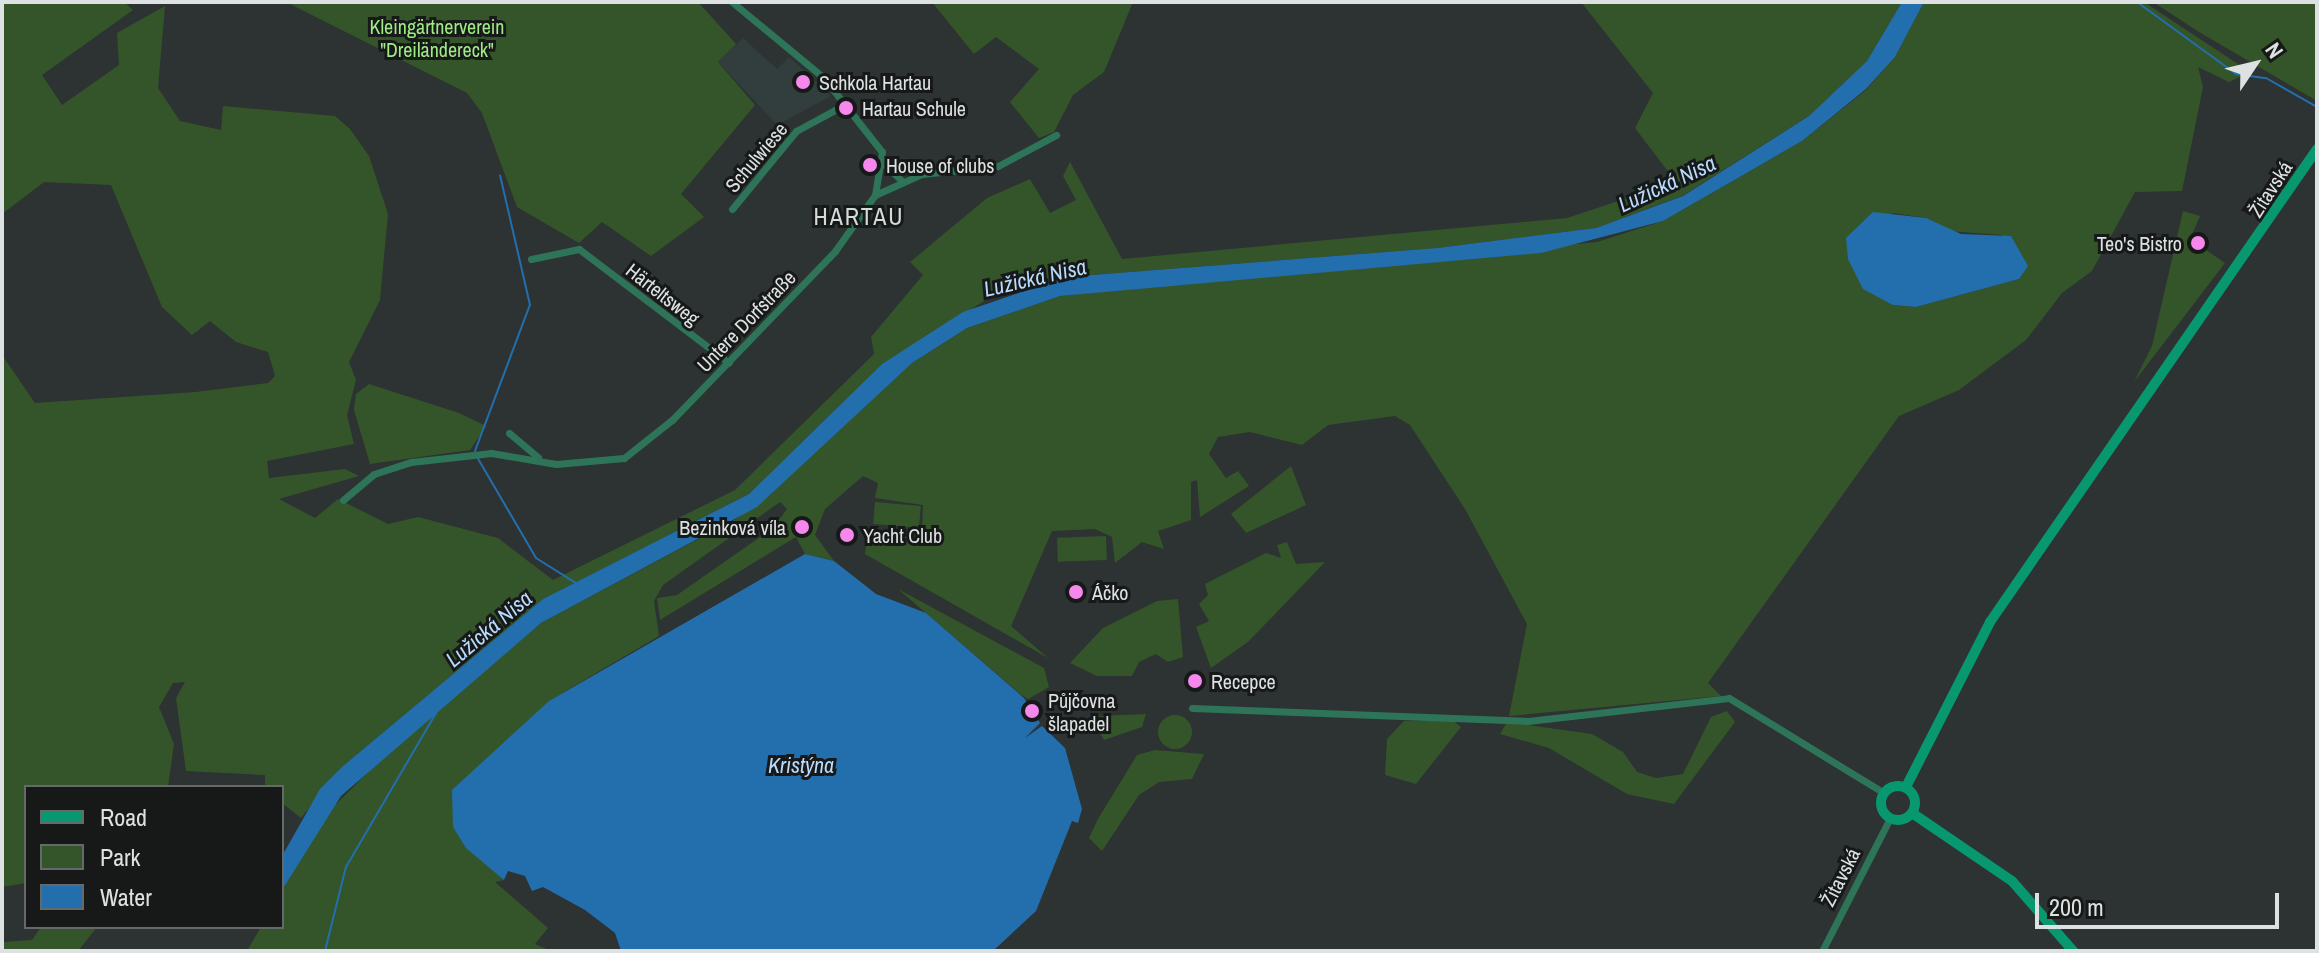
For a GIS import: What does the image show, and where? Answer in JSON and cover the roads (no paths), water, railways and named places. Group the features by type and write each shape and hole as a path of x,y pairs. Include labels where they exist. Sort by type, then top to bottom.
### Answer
{"main road":[{"name":"Žitavská","path":"1906,787 1990,622 2252,249 2317,149"},
{"path":"1912,813 1915,798 1906,787 1884,793 1881,807 1890,818 1912,813 2012,881 2073,951"}],"street":[{"path":"732,2 846,104 885,165 902,181"},
{"name":"Schulwiese","path":"732,209 796,131 846,104"},
{"path":"875,195 902,181 984,171 1056,135"},
{"name":"Untere Dorfstraße","path":"343,500 374,474 397,464 476,455 538,457 596,465 624,458 729,363 835,251 875,195 885,165"},
{"name":"Härteltsweg","path":"531,259 579,249 729,363"},
{"path":"509,433 538,457"},
{"path":"1192,708 1528,721 1729,698 1884,793"},
{"name":"Žitavská","path":"1822,951 1890,818"}],"water":[{"path":"1902,2 1924,2 1895,57 1866,89 1802,141 1663,221 1541,253 1060,296 967,328 912,363 757,507 541,623 341,796 284,887 284,852 320,789 343,766 543,599 749,494 882,364 963,312 1066,277 1437,248 1596,228 1683,196 1809,116 1867,61"},
{"path":"1873,212 1926,218 1961,234 2011,236 2028,266 2019,279 1916,307 1893,305 1863,289 1848,259 1846,238"},
{"name":"Kristýna","path":"805,554 834,561 876,594 926,613 1024,698 1040,723 1025,738 1042,726 1065,748 1082,809 1078,823 1072,821 1036,911 993,951 621,951 615,933 585,910 543,887 532,891 525,876 508,871 504,880 466,848 453,827 452,790 549,701"}],"waterway":[{"path":"2137,2 2236,74 2266,78 2317,107"},
{"path":"475,451 530,305 500,175"},
{"path":"477,457 536,558 579,585"},
{"path":"325,951 346,867 439,708"}],"place":[{"name":"Schkola Hartau","path":"803,82"},
{"name":"Hartau Schule","path":"846,108"},
{"name":"House of clubs","path":"870,165"},
{"name":"Teo's Bistro","path":"2198,243"},
{"name":"Bezinková víla","path":"802,527"},
{"name":"Yacht Club","path":"847,535"},
{"name":"Áčko","path":"1076,592"},
{"name":"Recepce","path":"1195,681"},
{"name":"Půjčovna šlapadel","path":"1032,711"}],"district":[{"name":"HARTAU","path":"859,217"}],"park label":[{"name":"Kleingärtnerverein \"Dreiländereck\"","path":"437,38"}],"water label":[{"name":"Lužická Nisa","path":"1667,184"},
{"name":"Lužická Nisa","path":"1035,278"},
{"name":"Lužická Nisa","path":"489,629"}]}
